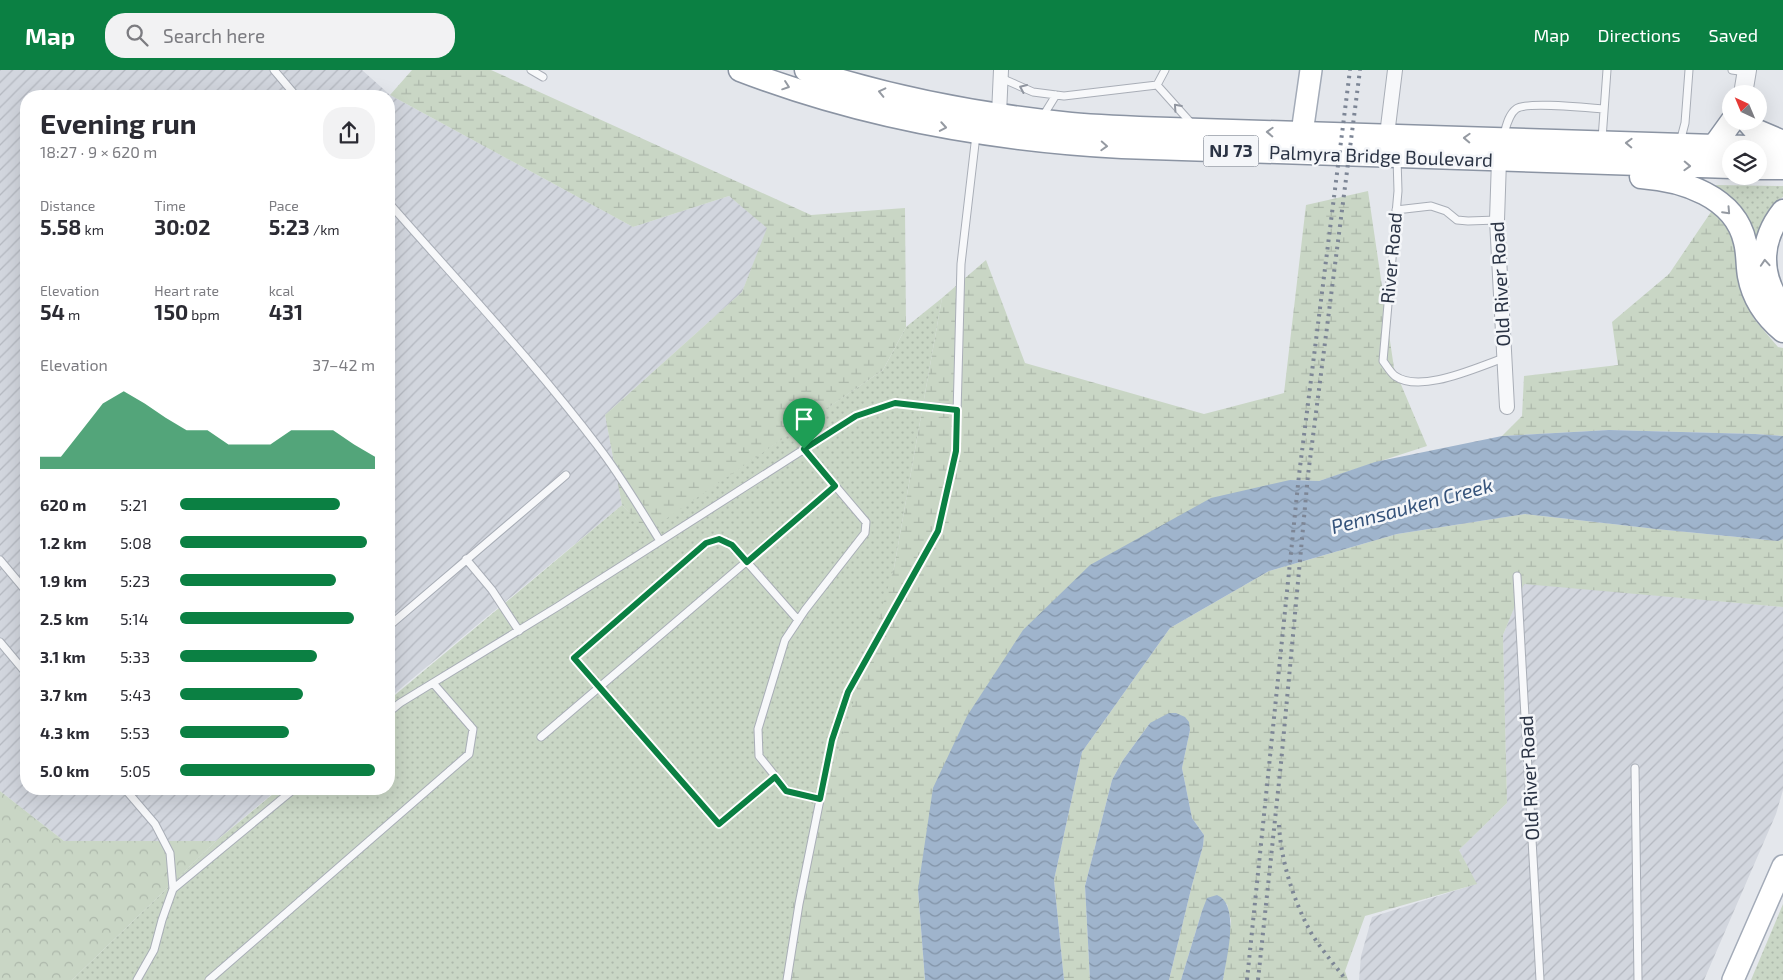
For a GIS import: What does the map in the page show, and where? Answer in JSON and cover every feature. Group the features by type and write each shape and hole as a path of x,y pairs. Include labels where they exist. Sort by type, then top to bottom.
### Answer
{"highway":[{"name":"Palmyra Bridge Boulevard","path":"740,70 814,95 896,117 1035,141 1112,147 1392,145 1500,150 1602,142 1783,148"},
{"name":"Palmyra Bridge Boulevard","path":"806,70 883,92 948,106 1040,120 1104,126 1302,133 1392,145"},
{"path":"1714,146 1726,130"},
{"path":"1755,130 1783,142"},
{"name":"Palmyra Bridge Boulevard","path":"1500,150 1549,162 1722,167"},
{"path":"1549,162 1626,176 1667,180 1699,191 1721,204 1734,218 1742,234 1751,285 1758,301 1769,317 1783,331"},
{"path":"1767,168 1783,168"},
{"path":"1783,210 1768,234 1764,259 1770,286 1783,308"}],"main road":[{"path":"1302,133 1312,70"},
{"path":"1733,980 1783,866"}],"street":[{"path":"1392,145 1395,70"},
{"path":"1741,71 1742,85"},
{"path":"999,114 1001,74"},
{"name":"Old River Road","path":"1500,150 1497,220 1507,407"}],"lane":[{"path":"274,70 291,90"},
{"path":"530,70 543,77"},
{"path":"1156,85 1165,70"},
{"path":"1602,142 1607,70"},
{"path":"1680,145 1685,122 1689,70"},
{"path":"1001,74 1033,92 1064,96 1156,85"},
{"path":"1156,85 1197,130"},
{"path":"1040,120 1056,95"},
{"path":"1500,150 1511,115 1517,108 1530,105 1604,109"},
{"path":"786,980 799,904 832,740 848,692 938,531 956,451 961,264 977,132"},
{"name":"River Road","path":"1392,145 1398,191 1383,360 1394,375 1404,380 1417,382 1448,377 1504,358"},
{"path":"1396,210 1431,206 1446,211 1457,220 1468,222 1497,220"},
{"path":"395,210 564,402 601,450 636,501 660,541"},
{"path":"395,708 856,416 895,403 957,410"},
{"path":"804,449 866,522 865,533 798,620 785,640 758,729 759,756 786,791 820,799"},
{"path":"395,621 566,475"},
{"path":"541,737 835,486"},
{"path":"775,777 719,824 574,658 706,543 719,539 732,545 798,620"},
{"path":"466,559 492,590 519,630"},
{"path":"0,560 20,584"},
{"name":"Old River Road","path":"1517,576 1540,980"},
{"path":"0,642 20,666"},
{"path":"209,980 469,754 473,729 433,683"},
{"path":"1635,768 1638,980"},
{"path":"130,795 155,824 170,853 173,889 154,950 137,980"},
{"path":"173,889 287,795"}],"shaded area":[{"path":"0,70 362,70 384,90 20,90 20,795 271,795 216,841 64,841 0,791"},
{"path":"395,98 633,227 729,196 768,228 742,292 605,415 622,505 395,693"},
{"path":"1524,583 1783,607 1783,790 1776,814 1704,980 1359,980 1361,956 1372,917 1476,884 1459,850 1507,803 1503,635"}],"green space":[{"path":"412,70 491,70 811,215 905,208 906,327 883,370 647,532 622,505 605,415 742,292 767,228 729,196 633,227 395,98 394,90"},
{"path":"1715,185 1783,186 1783,197 1767,212 1754,248 1746,220 1729,195"},
{"path":"1368,191 1394,368 1427,446 1319,481 1290,480 918,889 925,980 790,980 790,911 894,568 942,298 986,260 1025,363 1204,414 1284,393 1306,205"},
{"path":"1713,209 1726,224 1739,254 1742,287 1754,319 1778,347 1783,348 1783,436 1609,430 1502,436 1522,416 1524,376 1618,365 1612,322 1669,274"},
{"path":"942,298 894,568 790,980 72,980 216,841 272,795 395,795 395,695 622,505 647,531 883,370 906,327"},
{"path":"1525,514 1778,541 1783,539 1783,607 1524,584 1503,635 1507,803 1459,850 1477,884 1365,916 1345,971 1348,980 1223,980 1231,921 1227,904 1202,911 1181,980 1169,980 1203,846 1204,835 1192,818 1182,768 1190,730 1150,723 1123,760 1112,780 1085,886 1090,980 1064,980 1054,880 1082,752 1170,628 1269,571 1397,534"},
{"path":"0,791 64,841 216,841 72,980 0,980"},
{"path":"1783,904 1783,980 1751,980"}],"water":[{"name":"Pennsauken Creek","path":"1609,430 1783,436 1783,539 1778,541 1525,514 1397,534 1269,571 1170,628 1082,752 1054,880 1064,980 925,980 918,889 933,788 967,716 1023,630 1090,565 1211,498 1290,480 1319,481 1375,462 1502,436"},
{"path":"1169,713 1176,713 1185,717 1189,722 1190,730 1182,768 1192,818 1204,835 1203,846 1169,980 1090,980 1085,886 1112,780 1123,760 1150,723"},
{"path":"1217,895 1224,901 1230,921 1229,947 1223,980 1181,980 1207,898"}],"railway":[{"path":"1247,980 1299,475 1350,70"},
{"path":"1258,980 1281,763 1308,475 1360,70"},
{"path":"1279,825 1285,866 1298,906 1310,931 1346,980"}],"route":[{"path":"895,403 957,410 956,451 938,531 848,692 832,740 820,799 786,791 775,777 719,824 574,658 706,543 719,539 732,545 747,562 835,486 804,449 856,416 895,403"}]}
